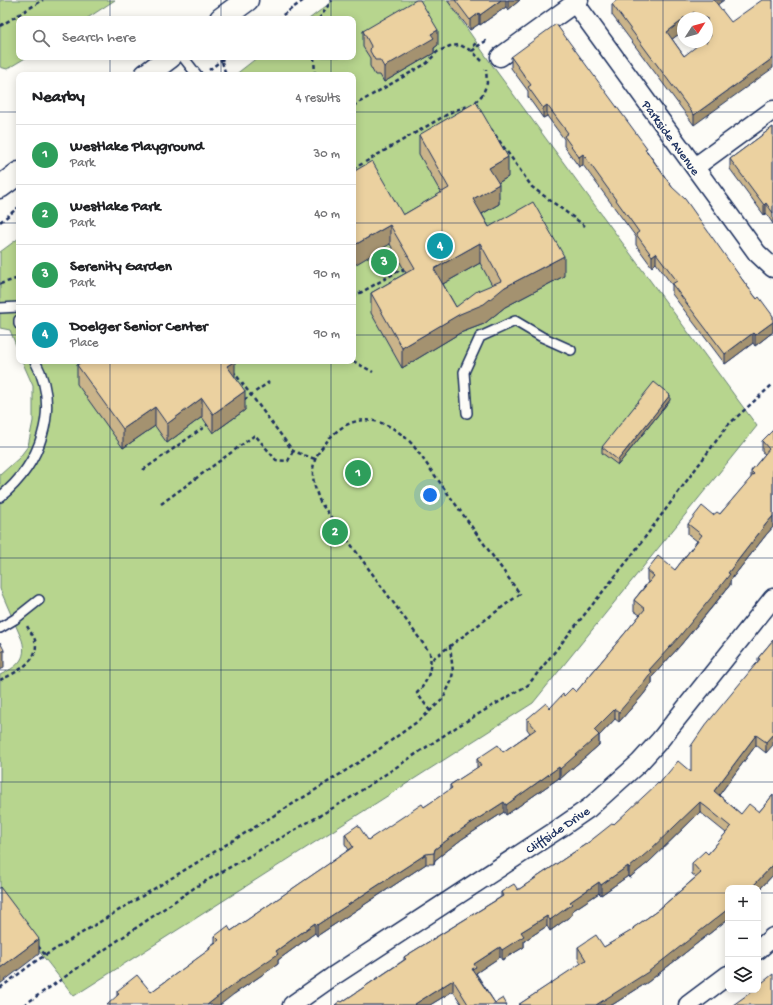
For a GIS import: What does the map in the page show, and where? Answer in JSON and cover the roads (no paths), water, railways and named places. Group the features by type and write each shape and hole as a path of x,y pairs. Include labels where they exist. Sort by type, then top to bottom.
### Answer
{"main road":[{"path":"225,16 247,0"},
{"path":"150,72 166,60"},
{"path":"0,187 16,175"}],"street":[{"path":"500,58 577,1"},
{"name":"Parkside Avenue","path":"577,1 757,253 773,268"},
{"path":"695,167 773,110"},
{"name":"Cliffside Drive","path":"292,1005 332,977 560,828 589,808 617,785 660,740 773,598"},
{"path":"761,947 773,937"},
{"path":"688,1005 725,977"}],"lane":[{"path":"185,60 195,72"},
{"path":"0,308 16,307"},
{"path":"467,413 464,372 480,337 516,321 542,337 571,350"},
{"path":"0,497 9,490 27,468 38,449 44,431 47,414 43,381 36,364"},
{"path":"0,628 21,615 39,600"}],"place":[{"name":"Doelger Senior Center","path":"440,246"},
{"name":"Serenity Garden","path":"384,262"},
{"name":"Westlake Playground","path":"358,473"},
{"name":"Westlake Park","path":"335,532"}]}
